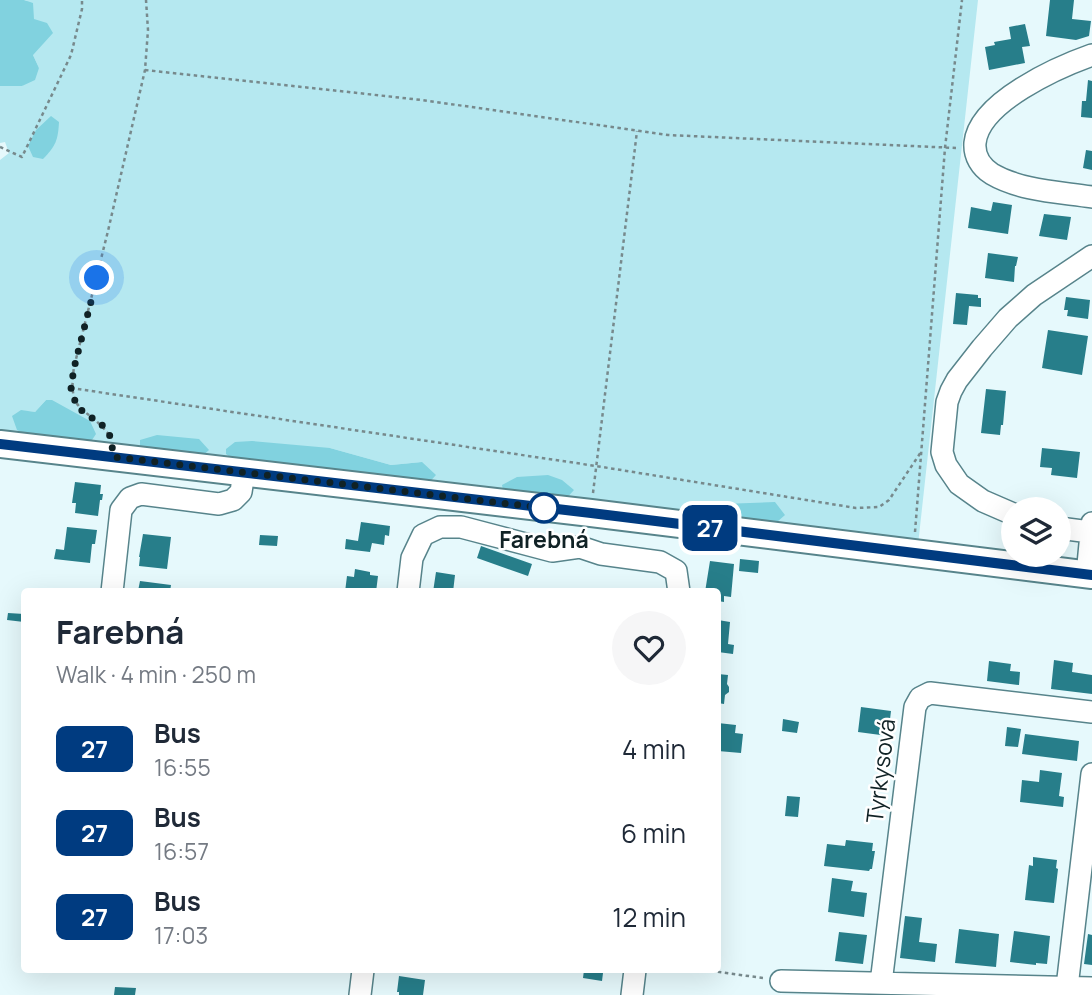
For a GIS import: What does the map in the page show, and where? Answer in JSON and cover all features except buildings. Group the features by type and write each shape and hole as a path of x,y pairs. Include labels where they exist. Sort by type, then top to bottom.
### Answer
{"street":[{"path":"1092,55 1055,70 1006,100 980,125 974,149 979,162 991,173 1009,181 1027,187 1092,197"},
{"path":"1001,508 959,484 946,465 942,452 947,402 957,380 1008,318 1034,295 1092,256"},
{"path":"0,444 1090,575 1091,528 1071,527"},
{"path":"112,588 121,510 130,498 141,494 219,504 233,500 240,492 244,472"},
{"path":"580,547 587,513"},
{"path":"408,588 412,558 423,535 440,527 461,527 552,551 580,547 601,554 660,562 676,571 678,588"},
{"name":"Tyrkysová","path":"881,983 915,707 920,698 930,693 1092,712"},
{"path":"1067,987 1092,774"},
{"path":"360,995 363,973"},
{"path":"632,995 635,973"},
{"path":"781,981 1092,988"}],"path":[{"path":"0,147 22,158 71,55 82,0"},
{"path":"114,457 110,436 102,425 81,410 71,388 145,70 148,30 146,0"},
{"path":"913,553 945,148 962,0"},
{"path":"145,70 422,100 668,135 974,149"},
{"path":"587,513 596,466 637,130"},
{"path":"71,388 596,466 856,509 879,508 889,500 921,452"},
{"path":"721,972 746,975"}],"shaded area":[{"path":"0,0 24,0 33,3 34,19 47,23 53,33 33,55 39,68 35,80 22,86 0,86"},
{"path":"24,0 978,0 916,563 0,437 0,160 9,153 5,142 0,143 0,86 22,86 39,68 33,55 34,19 27,1","holes":["46,400 90,443 21,411 35,412","330,448 391,465 422,462 364,478 308,471 282,463"]},
{"path":"51,116 59,122 56,142 43,159 33,157 28,146 36,130"},
{"path":"46,400 52,400 90,421 96,434 90,443 27,435 17,430 12,416 21,410 35,412"},
{"path":"157,435 199,439 209,450 199,459 152,455 140,447 140,440"},
{"path":"235,442 330,448 391,465 422,462 436,475 425,487 308,471 282,463 238,463 226,454 226,449"},
{"path":"548,475 562,480 574,490 563,502 503,490 502,485 517,477"},
{"path":"775,502 785,515 769,529 690,517 688,510 693,505"}],"bus line":[{"name":"27","path":"0,444 1092,575"}],"place":[{"name":"Farebná","path":"544,508"}],"route":[{"path":"97,278 71,388 81,410 102,425 110,436 114,457 544,508"}]}
